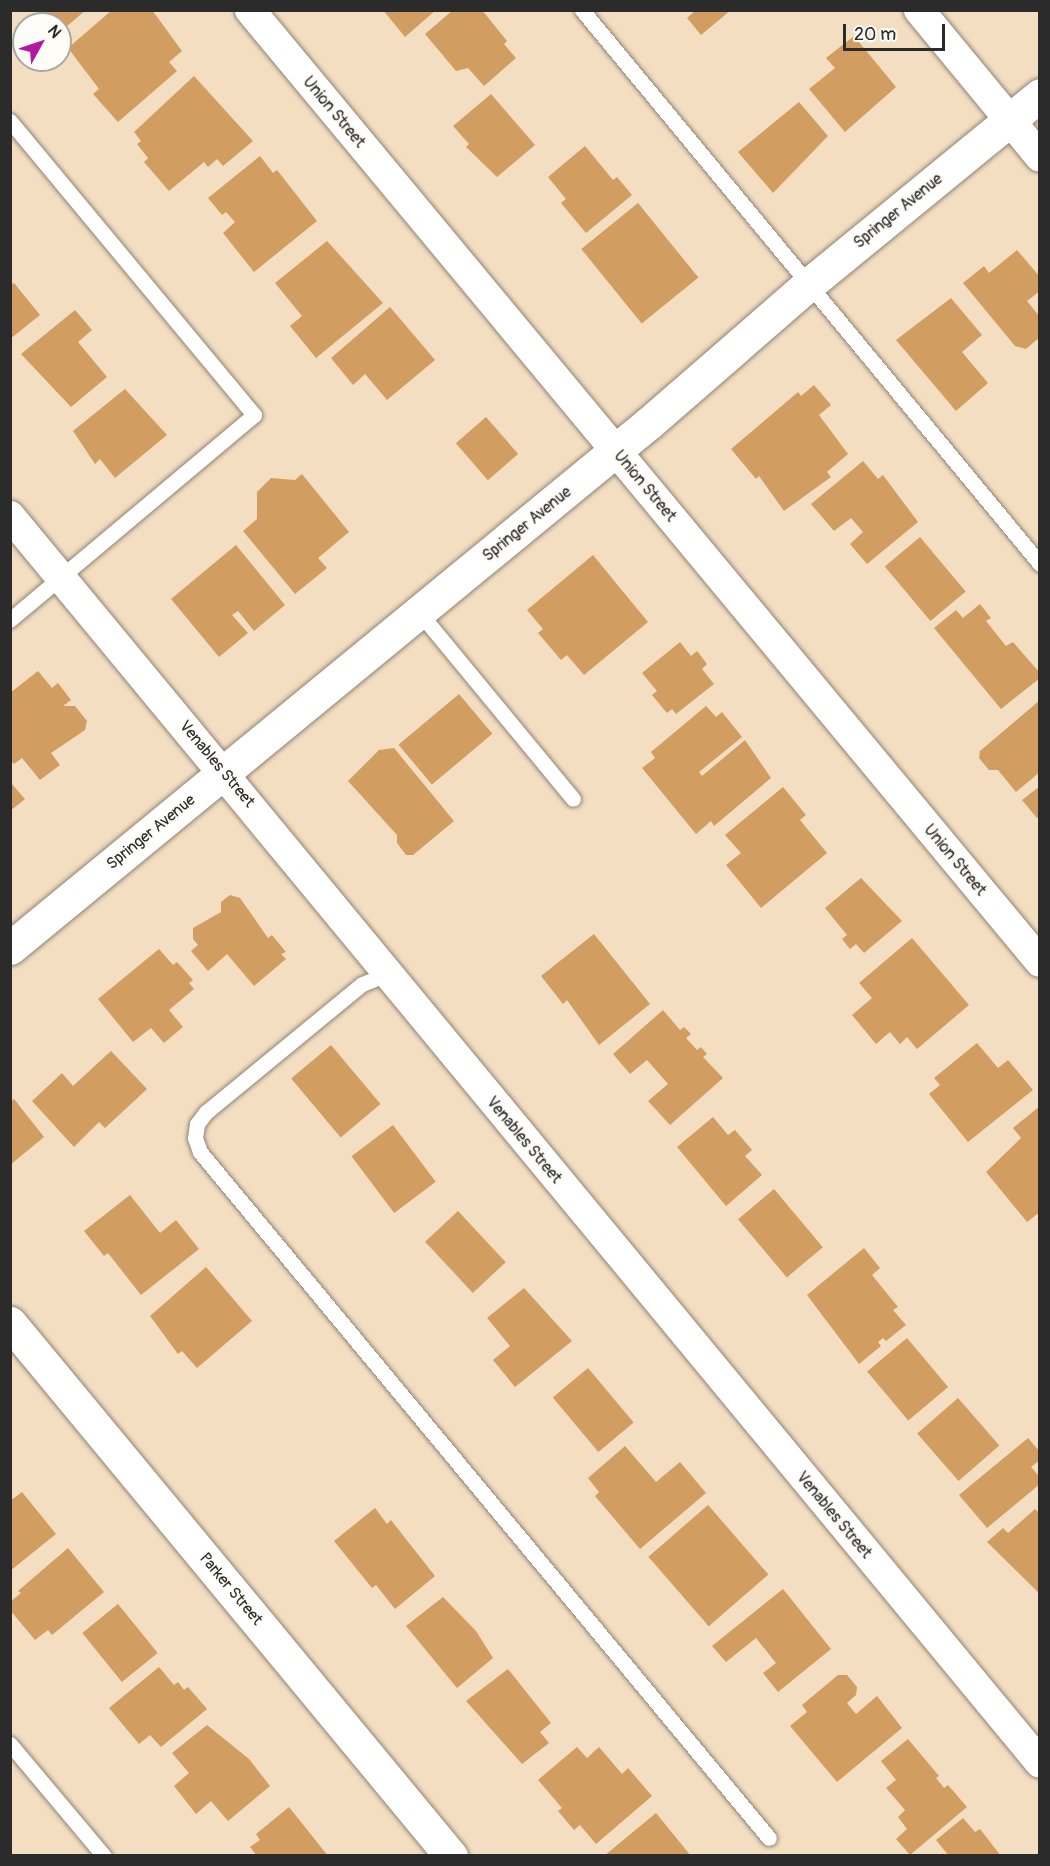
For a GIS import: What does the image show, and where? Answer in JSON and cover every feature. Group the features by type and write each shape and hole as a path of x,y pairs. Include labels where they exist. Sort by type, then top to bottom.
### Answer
{"street":[{"name":"Union Street","path":"250,10 1040,962"},
{"path":"919,10 1040,157"},
{"name":"Springer Avenue","path":"10,948 615,451 808,285 1040,95"},
{"name":"Venables Street","path":"10,516 224,772 387,974 1040,1763"},
{"name":"Parker Street","path":"10,1323 452,1856"}],"lane":[{"path":"582,10 1040,564"},
{"path":"10,121 254,415 10,620"},
{"path":"419,612 573,799"},
{"path":"387,974 362,984 206,1112 197,1124 195,1138 201,1152 769,1838"},
{"path":"10,1744 104,1856"}],"building":[{"path":"43,10 86,10 72,22 72,12 45,12"},
{"path":"112,10 152,10 182,51 169,62 177,71 118,122 93,94 99,89 72,53 72,45"},
{"path":"383,10 436,10 405,37"},
{"path":"453,10 482,10 507,41 504,44 516,58 484,86 468,68 456,71 425,34"},
{"path":"696,10 731,10 701,35 687,18"},
{"path":"854,36 896,87 845,132 809,89 835,68 826,58"},
{"path":"194,76 253,141 223,166 217,159 208,167 204,162 169,191 144,162 148,158 137,144 141,141 134,132"},
{"path":"491,94 535,145 497,177 466,147 469,144 453,126"},
{"path":"799,102 828,136 773,193 738,152"},
{"path":"585,146 613,180 617,177 632,195 586,233 561,203 566,199 548,177"},
{"path":"260,156 273,173 277,170 317,221 254,272 223,233 235,222 226,212 222,215 208,198"},
{"path":"638,203 698,278 642,324 581,249"},
{"path":"327,241 383,303 316,358 290,326 302,316 275,283"},
{"path":"1017,250 1040,277 1040,291 1027,301 1040,317 1040,337 1026,349 1015,346 963,283 984,266 989,273"},
{"path":"14,283 40,315 10,339 10,285"},
{"path":"951,298 982,335 962,352 988,383 956,411 896,340"},
{"path":"390,307 435,360 387,400 365,374 353,385 331,358"},
{"path":"75,310 92,330 78,342 107,377 71,407 21,354"},
{"path":"814,385 831,405 819,415 848,454 827,472 831,477 784,511 759,476 756,479 731,449 798,392 801,396"},
{"path":"125,389 167,435 115,478 100,459 95,464 73,431"},
{"path":"486,417 518,454 488,480 456,443"},
{"path":"863,461 878,479 883,475 918,522 867,564 850,544 863,532 851,518 834,531 811,504"},
{"path":"302,474 349,532 318,558 327,568 295,594 243,531 257,519 257,492 271,478 295,480"},
{"path":"920,537 966,591 930,621 885,567"},
{"path":"236,545 285,605 254,631 238,611 232,615 248,633 219,657 171,599"},
{"path":"593,555 648,622 584,675 567,655 561,660 538,633 543,629 527,610"},
{"path":"980,604 991,618 986,621 1006,646 1013,642 1040,673 1040,678 1001,709 934,628 956,610 963,618"},
{"path":"680,642 691,656 697,651 707,664 702,669 714,684 676,714 672,709 667,713 652,695 657,691 642,673"},
{"path":"38,671 52,688 58,683 71,700 63,706 75,706 87,721 85,730 51,753 60,765 40,780 22,758 14,764 10,760 10,693"},
{"path":"459,694 492,734 432,785 398,745"},
{"path":"1040,700 1040,772 1016,792 998,770 989,770 979,758 980,751"},
{"path":"706,706 716,717 722,712 742,737 699,772 702,776 745,740 771,778 714,826 711,821 696,834 642,768 655,758 651,752"},
{"path":"394,748 454,821 413,855 406,855 397,843 397,835 348,781 379,750"},
{"path":"10,782 25,799 10,811"},
{"path":"1040,786 1040,817 1037,818 1022,800"},
{"path":"783,787 806,815 800,820 827,853 761,908 726,865 741,853 725,835"},
{"path":"861,878 902,921 864,953 856,944 850,949 842,939 847,935 825,908"},
{"path":"230,895 240,898 268,938 272,935 286,952 281,954 286,959 254,986 227,954 208,971 191,951 198,945 193,939 193,928 221,912 221,902"},
{"path":"594,934 650,1004 599,1045 567,1000 563,1004 541,976"},
{"path":"912,938 969,1005 917,1049 907,1037 900,1044 890,1032 876,1044 852,1015 872,998 859,983"},
{"path":"159,949 173,965 177,962 193,980 189,983 194,989 169,1010 183,1027 164,1043 151,1028 133,1042 98,999"},
{"path":"663,1010 680,1030 684,1027 691,1034 686,1038 697,1050 701,1047 707,1054 703,1057 723,1078 670,1125 648,1101 668,1084 647,1060 630,1074 613,1054"},
{"path":"977,1043 998,1068 1008,1060 1033,1090 968,1142 929,1094 940,1085 934,1078"},
{"path":"331,1045 380,1104 341,1137 291,1078"},
{"path":"111,1051 147,1089 105,1128 99,1122 74,1147 32,1101 62,1073 73,1086"},
{"path":"14,1099 44,1137 10,1165 10,1102"},
{"path":"1040,1106 1040,1212 1027,1222 986,1172 1021,1138 1013,1128"},
{"path":"713,1117 728,1135 735,1130 752,1150 745,1156 762,1175 726,1206 677,1147"},
{"path":"393,1125 436,1182 394,1213 351,1156"},
{"path":"774,1189 823,1247 787,1277 738,1219"},
{"path":"130,1195 160,1233 176,1220 199,1249 141,1295 108,1253 104,1256 84,1231"},
{"path":"458,1211 506,1262 473,1293 425,1242"},
{"path":"864,1248 880,1268 872,1275 898,1307 893,1310 906,1325 886,1341 883,1338 878,1342 881,1346 859,1364 807,1295"},
{"path":"206,1267 252,1321 197,1368 182,1351 178,1354 150,1316"},
{"path":"524,1288 572,1341 515,1387 493,1360 510,1346 487,1318"},
{"path":"907,1338 948,1387 908,1420 867,1371"},
{"path":"588,1368 634,1422 598,1452 553,1398"},
{"path":"958,1398 999,1446 959,1481 917,1433"},
{"path":"1028,1438 1040,1452 1040,1460 1031,1467 1040,1477 1040,1484 987,1528 959,1495"},
{"path":"625,1446 656,1482 680,1462 706,1493 640,1549 595,1496 599,1492 588,1478"},
{"path":"22,1492 56,1534 10,1571 10,1501"},
{"path":"708,1505 768,1574 709,1626 648,1557"},
{"path":"375,1508 387,1524 391,1520 435,1576 395,1609 376,1585 372,1588 334,1541"},
{"path":"1035,1509 1040,1514 1040,1594 987,1542 1003,1528 1008,1533"},
{"path":"68,1548 104,1592 52,1635 48,1630 35,1640 10,1610 10,1602 21,1593 18,1591"},
{"path":"783,1589 831,1649 778,1692 763,1673 776,1663 756,1638 726,1662 712,1646"},
{"path":"443,1597 476,1631 493,1658 457,1688 406,1626"},
{"path":"118,1604 158,1653 122,1682 82,1633"},
{"path":"159,1667 174,1685 178,1682 184,1690 188,1687 207,1709 161,1747 150,1735 139,1744 109,1708"},
{"path":"508,1669 551,1723 540,1732 549,1743 522,1764 466,1701"},
{"path":"838,1675 847,1675 857,1687 856,1695 847,1703 856,1714 877,1696 902,1728 837,1782 790,1726 807,1712 802,1705"},
{"path":"207,1725 249,1759 270,1786 228,1821 211,1801 196,1814 174,1786 189,1773 172,1753"},
{"path":"908,1739 939,1776 936,1778 944,1788 948,1785 967,1807 910,1855 896,1839 907,1829 898,1817 905,1810 886,1788 896,1780 881,1761"},
{"path":"577,1747 587,1758 599,1747 622,1774 628,1768 652,1796 596,1844 580,1825 574,1830 558,1811 562,1808 538,1780"},
{"path":"289,1807 328,1856 257,1856 250,1847 260,1840 256,1834"},
{"path":"656,1813 691,1856 604,1856"},
{"path":"963,1818 975,1832 980,1829 1001,1856 949,1856 936,1840"}]}
